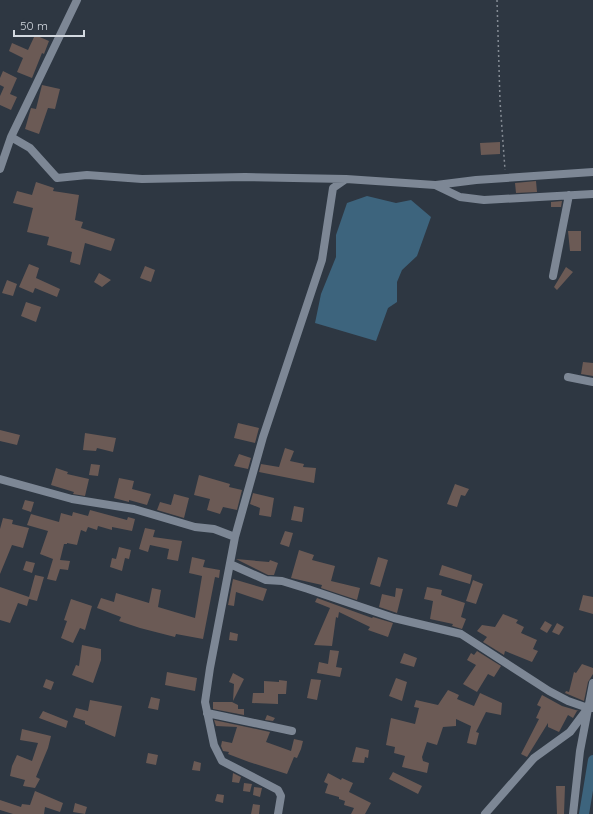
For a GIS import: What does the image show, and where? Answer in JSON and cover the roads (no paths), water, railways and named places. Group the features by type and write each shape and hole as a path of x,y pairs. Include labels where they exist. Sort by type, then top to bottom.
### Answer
{"street":[{"path":"0,169 11,137 77,0"},
{"path":"11,137 30,148 56,178 87,175 142,179 245,177 346,180 436,185 593,172"},
{"path":"278,814 281,796 278,790 222,761 214,745 205,702 235,537 263,437 322,260 333,188 346,180"},
{"path":"436,185 460,197 484,200 593,194"},
{"path":"553,276 569,195"},
{"path":"568,377 593,382"},
{"path":"0,479 72,499 134,509 195,527 214,529 235,537"},
{"path":"230,564 266,580 282,581 308,588 394,618 461,634 549,691 568,701 591,708"},
{"path":"573,814 580,751 591,708 593,683"},
{"path":"485,814 534,758 570,732 591,708"},
{"path":"207,713 292,731"}],"water":[{"path":"367,196 396,203 411,200 431,217 417,256 402,270 397,282 397,302 388,308 376,341 315,323 321,294 336,257 336,235 347,203"}],"waterway":[{"path":"584,814 593,760"}]}
